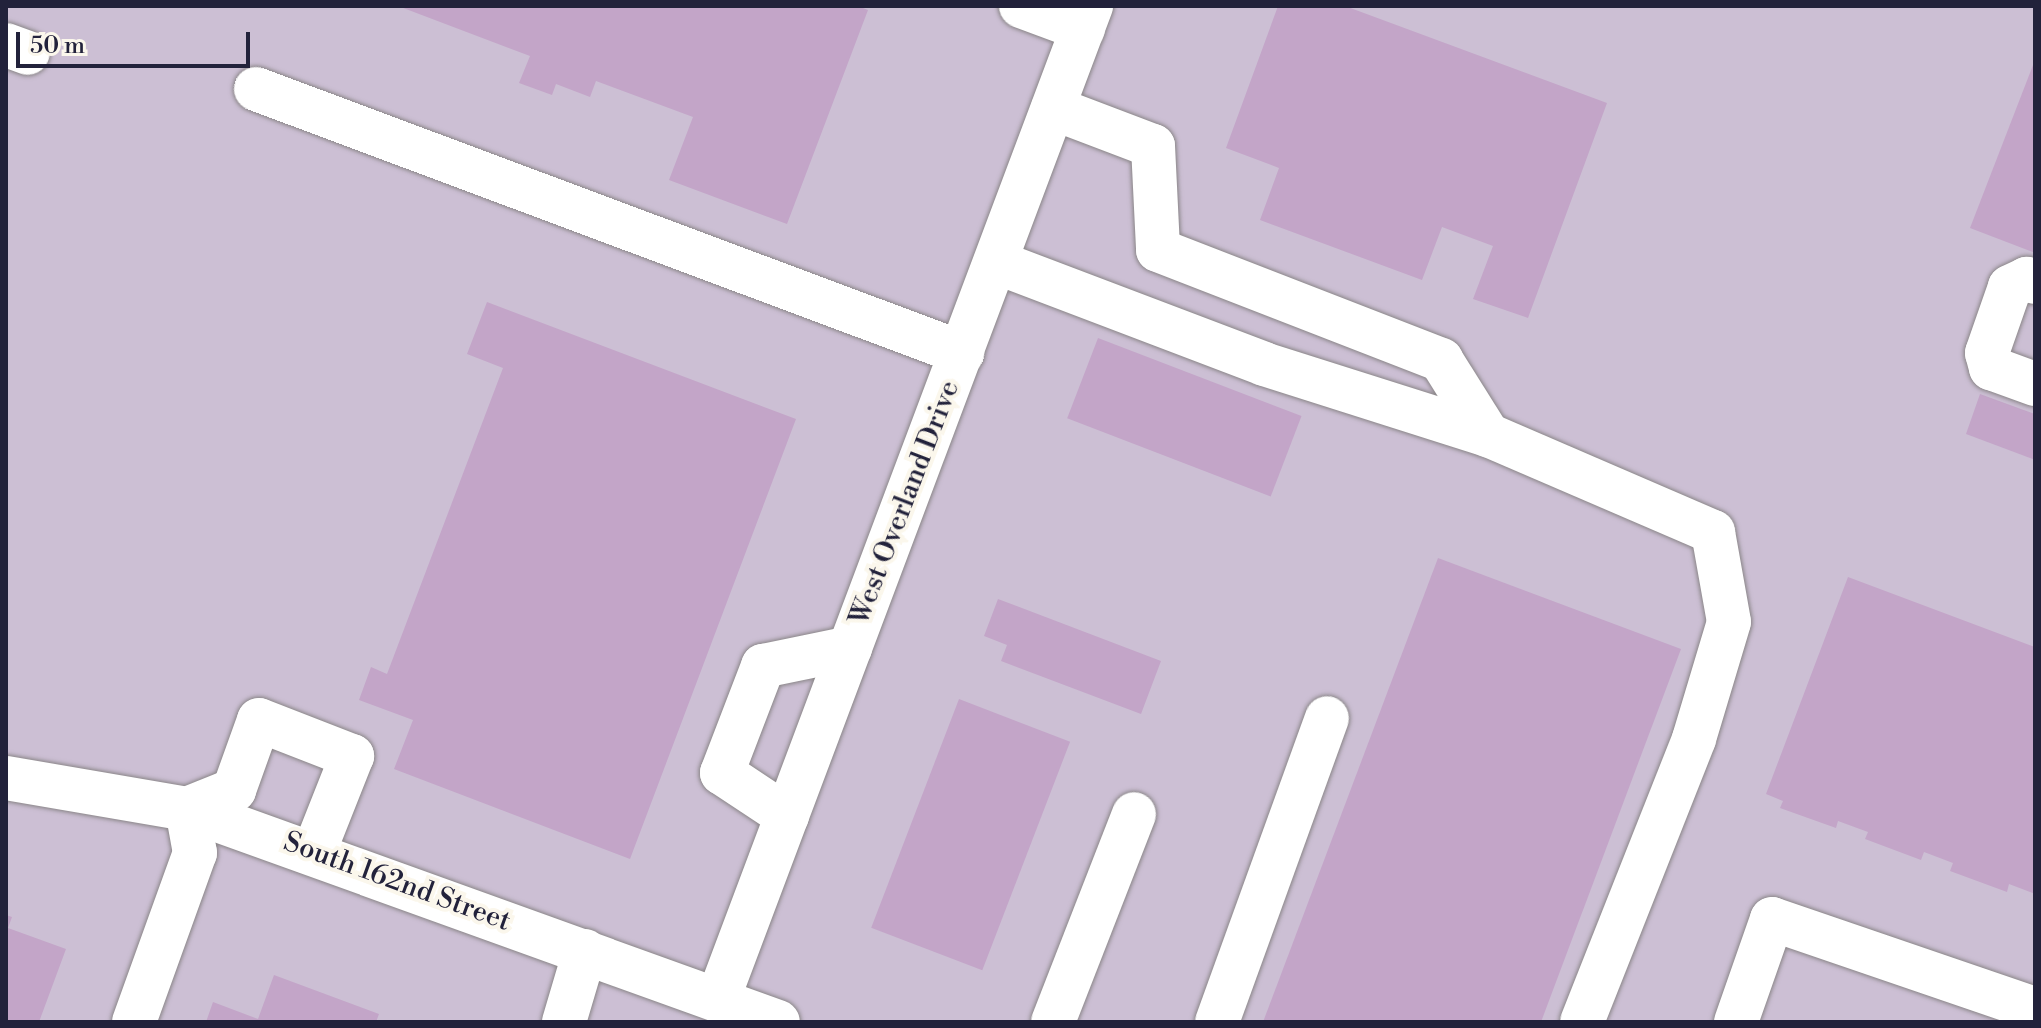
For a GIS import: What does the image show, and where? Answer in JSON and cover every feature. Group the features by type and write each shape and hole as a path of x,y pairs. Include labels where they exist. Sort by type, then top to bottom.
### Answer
{"street":[{"path":"1021,6 1087,17"},
{"name":"West Overland Drive","path":"718,999 1087,17"},
{"path":"256,89 962,353"},
{"path":"1053,108 1153,146 1158,250 1441,360 1488,435"},
{"path":"996,262 1264,364 1488,435 1713,532 1729,622 1694,739 1582,1022"},
{"path":"2035,282 2027,279 2010,287 1987,353 1991,368 2035,384"},
{"path":"787,816 722,773 763,666 850,648"},
{"path":"1217,1022 1327,718"},
{"path":"134,1022 195,853 187,809 234,790 259,720 352,756 314,852"},
{"name":"South 162nd Street","path":"6,778 187,809 314,852 778,1022"},
{"path":"1053,1022 1134,814"},
{"path":"1736,1022 1772,919 2035,1009"},
{"path":"564,1022 585,951"}],"shaded area":[{"path":"6,6 2035,6 2035,1022 6,1022"}],"building":[{"path":"398,6 858,6 868,10 787,224 669,180 693,117 596,81 590,97 556,84 552,95 519,83 530,56"},
{"path":"1278,6 1345,6 1607,103 1528,318 1473,299 1493,246 1442,227 1422,280 1260,220 1279,168 1226,148"},
{"path":"2035,60 2035,253 1970,228"},
{"path":"487,302 796,419 630,859 394,769 413,720 359,700 371,667 387,674 503,368 467,354"},
{"path":"1098,338 1302,416 1271,496 1067,418"},
{"path":"1980,394 2035,414 2035,460 1966,434"},
{"path":"1438,558 1681,649 1541,1022 1263,1022"},
{"path":"1848,577 2035,647 2035,894 2009,884 2007,892 1950,871 1953,863 1924,852 1921,860 1865,839 1868,832 1838,821 1836,828 1780,808 1783,801 1766,794"},
{"path":"998,599 1161,661 1141,714 1001,661 1007,645 984,636"},
{"path":"959,699 1070,742 982,970 871,928"},
{"path":"6,915 12,917 8,928 66,949 39,1022 6,1022"},
{"path":"274,975 379,1014 376,1022 206,1022 213,1002 258,1019"}]}
